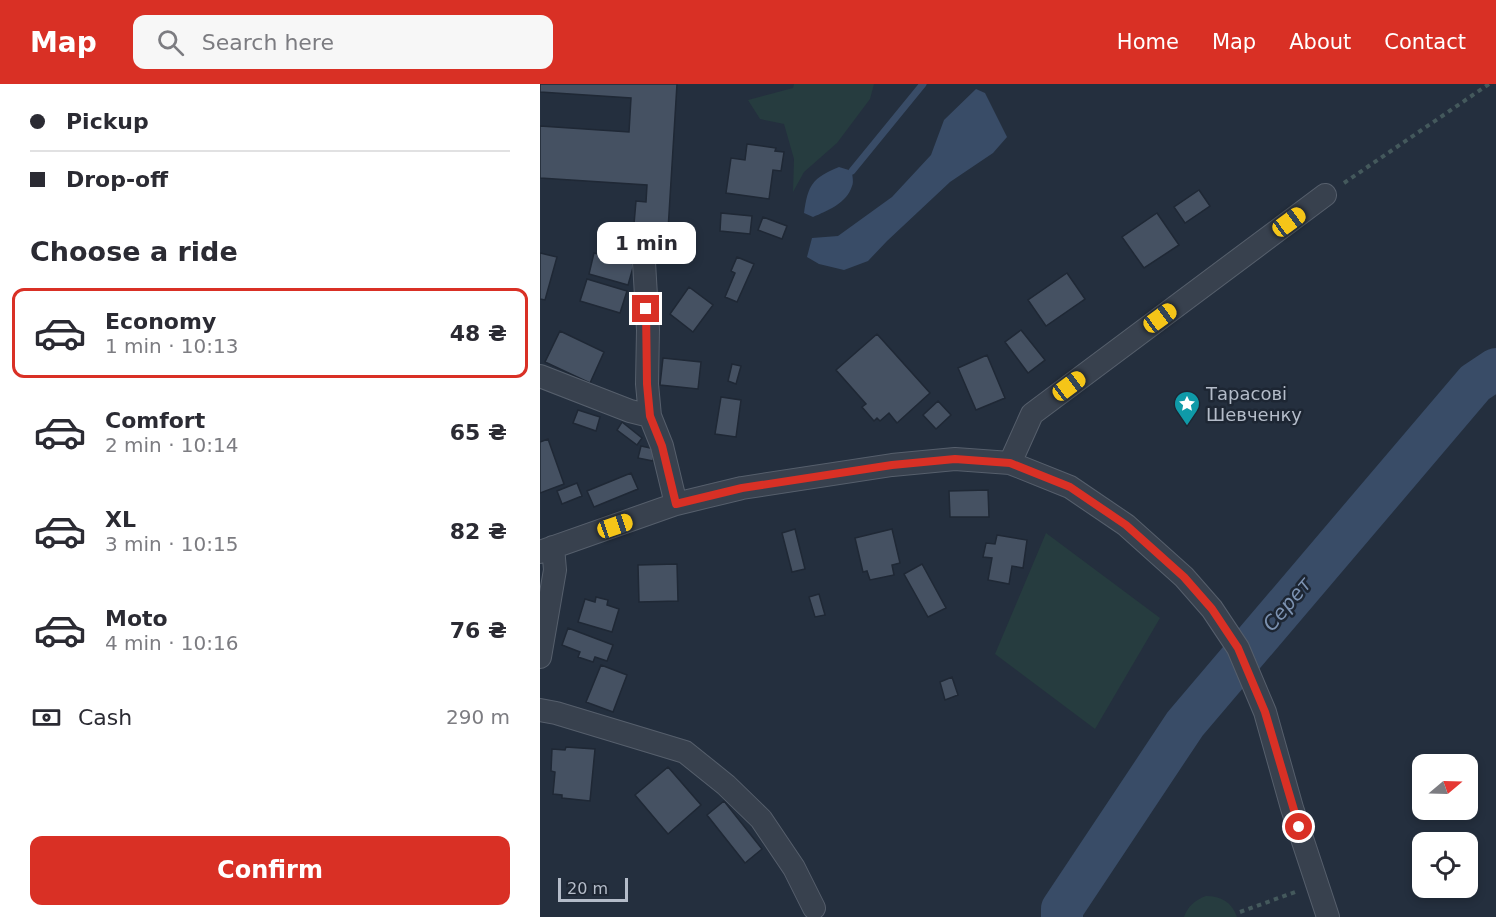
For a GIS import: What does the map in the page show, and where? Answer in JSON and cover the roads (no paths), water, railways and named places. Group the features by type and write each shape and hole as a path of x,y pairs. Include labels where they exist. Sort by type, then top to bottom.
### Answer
{"street":[{"path":"1010,463 1032,414 1325,195"},
{"path":"643,245 650,416 662,446 676,504"},
{"path":"540,376 630,411 650,416"},
{"path":"540,657 555,570 546,550 676,504 742,488 892,465 955,459 1010,463 1070,487 1126,525 1184,577 1212,609 1238,648 1265,712 1292,808 1328,917"},
{"path":"540,710 686,752 726,785 761,819 794,868 814,908"}],"water":[{"path":"976,89 985,93 1007,137 993,153 950,182 868,261 844,270 819,264 807,257 812,238 838,236 892,197 931,155 944,120"},
{"path":"839,167 852,171 853,184 846,197 836,206 813,217 804,213 807,196 813,184 823,175"}],"waterway":[{"path":"852,171 923,84"},
{"name":"Серет","path":"1062,917 1062,909 1185,724 1475,383 1496,369"}],"place":[{"name":"Тарасові Шевченку","path":"1187,427"}]}
